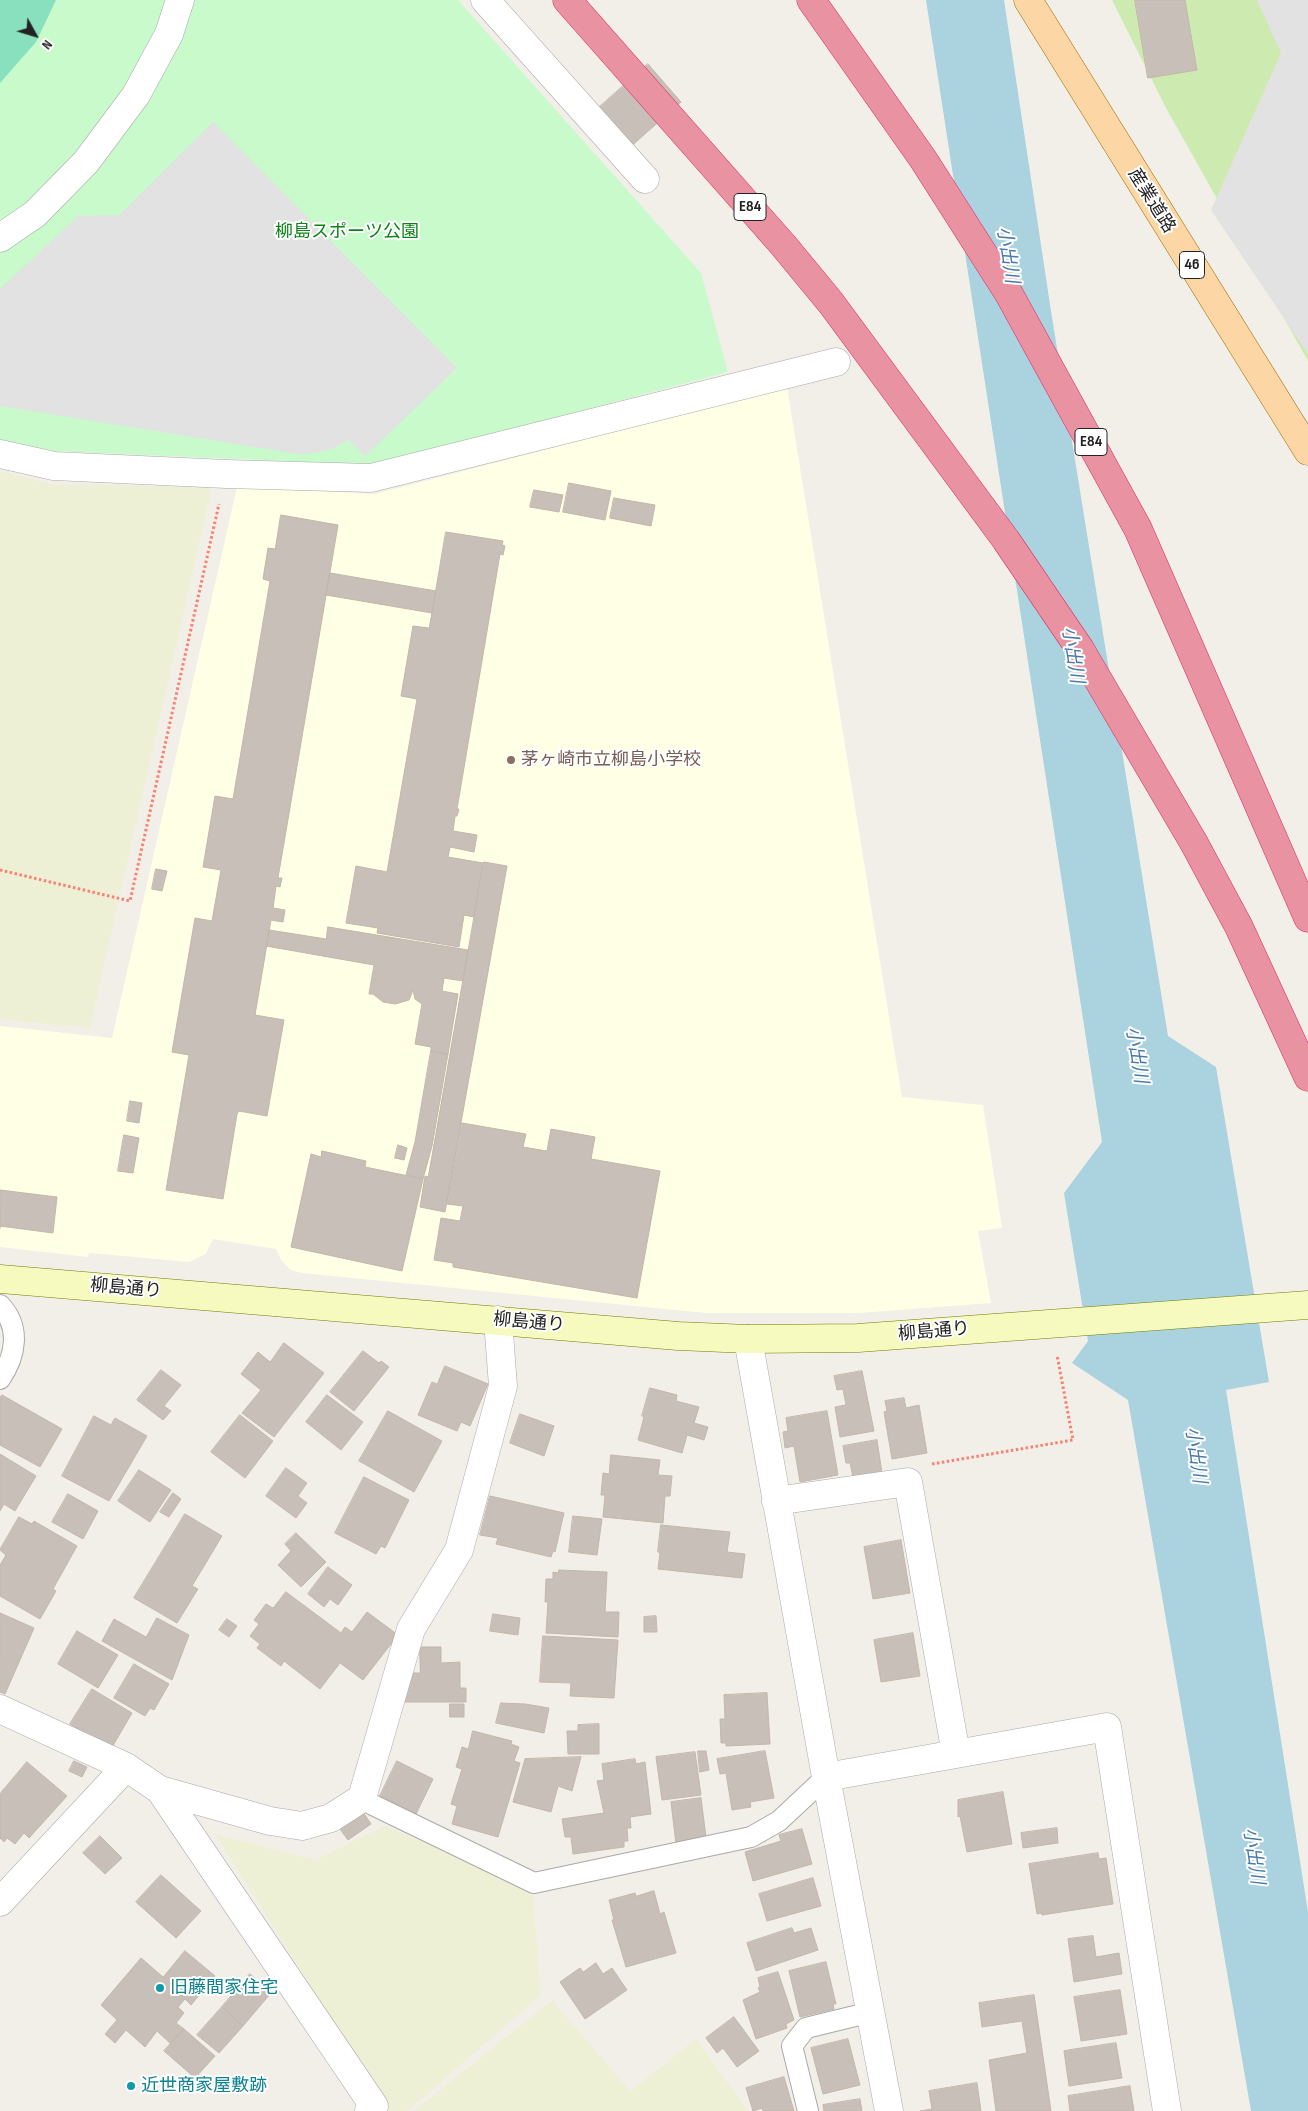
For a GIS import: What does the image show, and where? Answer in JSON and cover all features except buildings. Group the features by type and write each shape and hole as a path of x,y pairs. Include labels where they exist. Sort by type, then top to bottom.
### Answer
{"highway":[{"name":"E84","path":"567,0 784,246 825,296 1011,547 1080,649 1194,843 1240,927 1308,1078"},
{"name":"E84","path":"811,0 924,159 1009,294 1138,529 1308,918"}],"main road":[{"name":"産業道路","path":"1028,0 1308,451"}],"street":[{"path":"0,238 34,214 91,154 136,95 169,34 180,0"},
{"path":"485,0 645,179"},
{"path":"0,454 54,466 371,478 836,362"},
{"name":"柳島通り","path":"0,1279 678,1336 748,1339 858,1338 1295,1306"},
{"path":"0,1709 126,1767 160,1790 270,1822 302,1826 331,1818 362,1798 411,1629 459,1550 502,1386 498,1320"},
{"path":"748,1339 826,1777 889,2111"},
{"path":"776,1500 908,1482 956,1754"},
{"path":"826,1777 1107,1727 1167,2111"},
{"path":"0,1902 126,1767"},
{"path":"160,1790 374,2106 369,2111"}],"lane":[{"path":"0,1305 7,1312 14,1333 10,1364 0,1379"},
{"path":"362,1798 534,1883 751,1837 779,1821 826,1777"},
{"path":"808,2111 792,2046 806,2028 871,2012"}],"path":[{"path":"0,870 130,901 226,474"},
{"path":"908,1482 923,1466 1073,1440 1056,1322"}],"shaded area":[{"path":"1257,0 1308,0 1308,354 1211,210 1281,53"},
{"path":"213,122 457,368 365,456 349,440 331,449 298,454 0,406 0,289 78,216 119,215"},
{"name":"茅ヶ崎市立柳島小学校","path":"787,387 902,1097 983,1105 1002,1228 978,1231 991,1303 859,1313 706,1313 302,1273 291,1270 281,1260 276,1249 213,1239 206,1254 189,1262 89,1253 88,1257 0,1247 0,1026 112,1038 237,487 375,494"},
{"path":"0,471 52,484 212,487 90,1028 0,1019"},
{"path":"385,1826 424,1842 533,1893 541,1995 406,2111 389,2111 215,1834 315,1860"},
{"path":"552,2000 630,2091 696,2039 748,2111 414,2111"}],"green space":[{"name":"柳島スポーツ公園","path":"0,0 458,0 701,273 728,372 374,465 55,451 0,440"},
{"path":"0,0 56,0 36,42 0,83"},
{"path":"1112,0 1308,0 1308,361 1166,108"}],"water":[{"name":"小出川","path":"926,0 1004,0 1051,311 1168,1036 1216,1067 1269,1382 1226,1390 1308,1912 1308,2111 1251,2111 1128,1400 1072,1363 1088,1341 1064,1193 1102,1142"}],"place":[{"name":"茅ヶ崎市立柳島小学校","path":"511,760"},
{"name":"旧藤間家住宅","path":"160,1988"},
{"name":"近世商家屋敷跡","path":"131,2086"}]}
